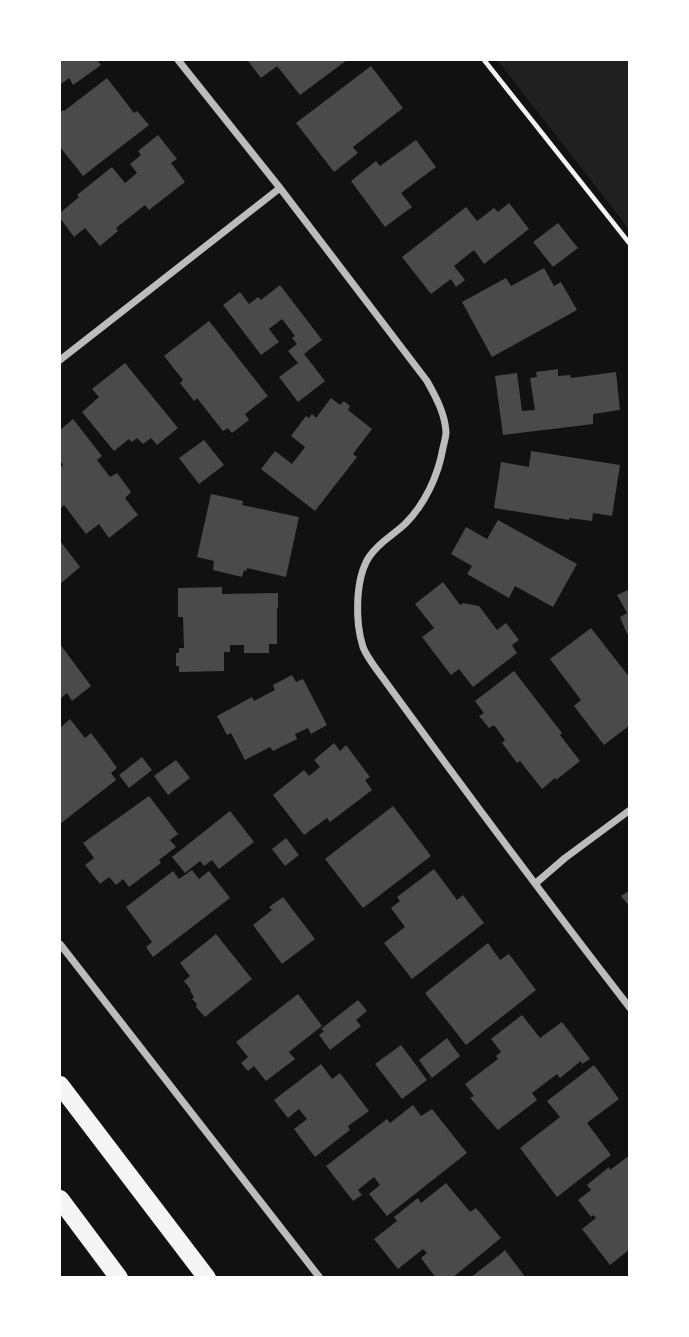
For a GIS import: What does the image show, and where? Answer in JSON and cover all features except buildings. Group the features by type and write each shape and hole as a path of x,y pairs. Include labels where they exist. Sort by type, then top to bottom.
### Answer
{"main road":[{"path":"60,1086 207,1278"},
{"path":"60,1199 119,1278"}],"street":[{"path":"178,60 427,381 439,403 446,433 440,463 428,494 405,523 383,540 365,566 357,606 364,648 377,670 502,842 629,1008"},
{"path":"60,360 279,188"},
{"path":"536,883 629,810"},
{"path":"60,944 320,1278"}],"path":[{"path":"484,60 629,244"}],"shaded area":[{"path":"497,60 629,60 629,229"}]}
